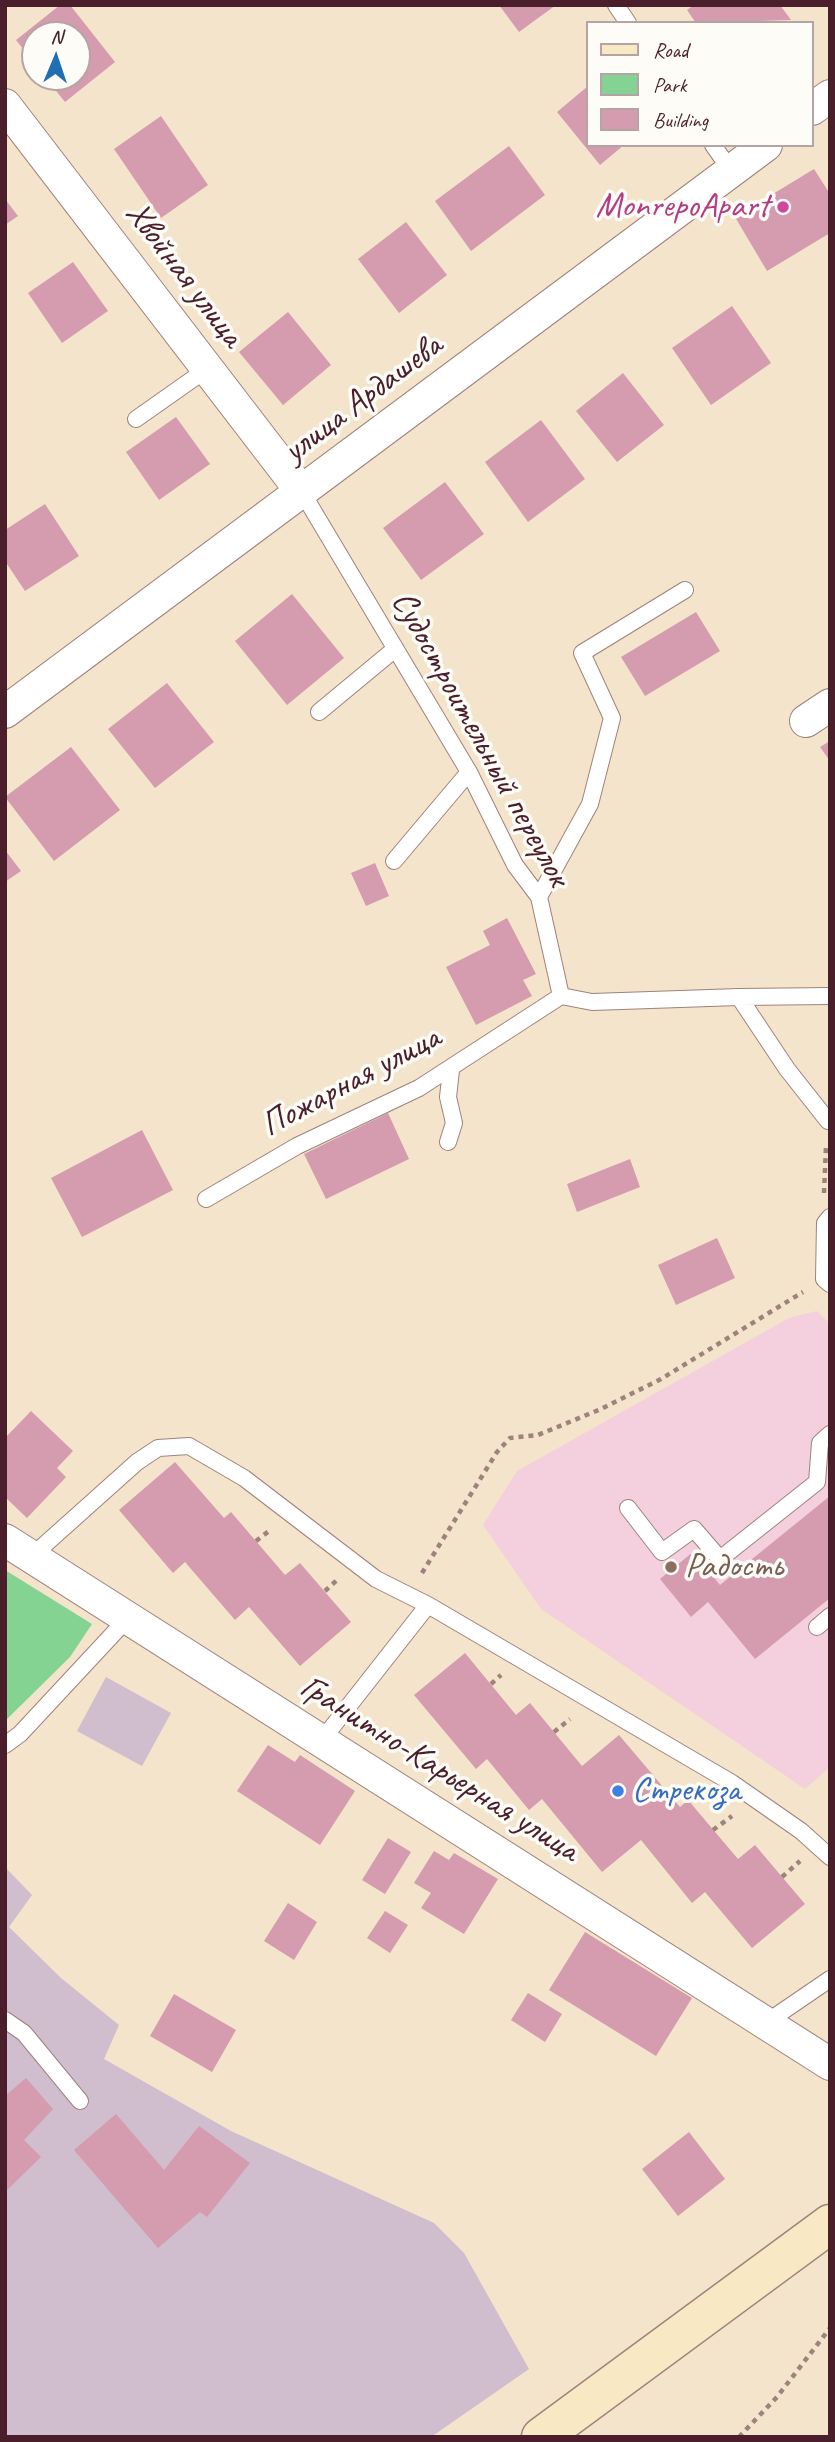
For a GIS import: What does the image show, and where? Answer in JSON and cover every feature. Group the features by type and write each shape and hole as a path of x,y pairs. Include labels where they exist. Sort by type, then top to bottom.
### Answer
{"street":[{"path":"814,108 830,96"},
{"name":"Хвойная улица","path":"5,105 302,492"},
{"name":"улица Ардашева","path":"5,712 763,147"},
{"name":"Гранитно-Карьерная улица","path":"5,1540 830,2064"},
{"path":"541,2437 830,2224"}],"lane":[{"path":"615,5 627,21"},
{"path":"714,147 732,172"},
{"path":"136,419 207,369"},
{"name":"Судостроительный переулок","path":"302,492 469,772 515,865 539,897 561,996"},
{"path":"539,897 590,804 612,718 582,653 685,590"},
{"path":"319,712 395,649"},
{"path":"394,861 469,772"},
{"path":"561,996 592,1002 830,996"},
{"name":"Пожарная улица","path":"206,1199 297,1146 451,1070 479,1046 561,996"},
{"path":"739,997 787,1069 829,1120"},
{"path":"448,1142 454,1123 448,1097 451,1070"},
{"path":"827,1220 827,1282"},
{"path":"628,1508 662,1552 694,1529 720,1559 817,1482 820,1443 830,1434"},
{"path":"32,1556 137,1462 159,1448 189,1446 244,1478 376,1579 428,1605 732,1783 801,1831 830,1857"},
{"path":"322,1740 428,1605"},
{"path":"5,1745 20,1734 128,1618"},
{"path":"767,2022 830,1979"},
{"path":"5,2020 24,2033 80,2101"}],"path":[{"path":"827,1220 829,1120"},
{"path":"408,1595 497,1452 510,1438 538,1435 601,1409 661,1379 827,1282"},
{"path":"739,2437 777,2397 830,2328"}],"shaded area":[{"name":"Радость","path":"817,1311 830,1324 830,1767 805,1789 541,1609 483,1525 517,1471 789,1318"},
{"path":"106,1677 171,1713 142,1766 77,1731"},
{"path":"5,1867 32,1895 9,1927 61,1978 119,2025 104,2059 231,2131 434,2223 464,2253 529,2369 431,2437 5,2437"}],"green space":[{"path":"5,1570 92,1624 70,1657 5,1721"}],"building":[{"path":"60,5 70,5 83,21 40,21"},
{"path":"499,5 556,5 519,32"},
{"path":"694,5 780,5 791,20 695,21 687,10"},
{"path":"91,32 115,62 91,81"},
{"path":"586,88 586,147 622,147 600,165 557,112"},
{"path":"56,91 79,91 65,102"},
{"path":"161,116 208,185 161,218 114,149"},
{"path":"509,146 545,195 471,251 435,201"},
{"path":"814,169 830,194 830,233 767,271 735,217"},
{"path":"5,199 18,216 5,225"},
{"path":"406,222 447,275 399,313 358,259"},
{"path":"73,262 108,311 62,343 28,293"},
{"path":"732,306 771,363 711,405 672,348"},
{"path":"288,312 331,365 283,405 239,352"},
{"path":"623,373 664,425 617,462 576,411"},
{"path":"176,417 210,464 159,500 126,452"},
{"path":"541,420 585,479 528,522 485,462"},
{"path":"445,482 484,534 421,580 383,528"},
{"path":"45,504 79,556 25,591 5,561 5,530"},
{"path":"292,594 344,658 287,705 235,641"},
{"path":"696,612 720,651 645,696 621,657"},
{"path":"167,683 214,742 155,788 108,729"},
{"path":"830,741 830,761 820,747"},
{"path":"71,747 120,810 54,861 5,797"},
{"path":"5,850 21,871 5,882"},
{"path":"375,863 389,896 366,906 351,873"},
{"path":"507,918 536,974 523,980 532,996 476,1025 446,967 490,945 483,931"},
{"path":"388,1113 409,1159 326,1199 304,1154"},
{"path":"142,1130 173,1190 82,1237 51,1178"},
{"path":"630,1159 640,1187 577,1212 567,1184"},
{"path":"717,1238 735,1278 676,1305 658,1265"},
{"path":"31,1411 73,1451 57,1468 66,1477 27,1518 5,1497 5,1438"},
{"path":"175,1462 224,1518 231,1512 285,1575 300,1563 351,1622 300,1666 249,1607 235,1620 185,1562 173,1573 119,1510"},
{"path":"830,1496 830,1598 755,1659 708,1602 691,1617 660,1579 693,1552 720,1585"},
{"path":"465,1653 516,1715 530,1703 582,1766 619,1735 680,1807 688,1800 738,1859 755,1845 805,1904 752,1948 705,1892 692,1903 641,1840 602,1872 542,1799 529,1810 487,1759 476,1769 414,1695"},
{"path":"268,1745 295,1762 300,1755 355,1791 320,1845 237,1791"},
{"path":"388,1838 411,1852 385,1894 362,1880"},
{"path":"434,1851 449,1860 454,1853 498,1879 464,1934 421,1908 431,1893 414,1883"},
{"path":"288,1903 317,1922 294,1960 264,1941"},
{"path":"385,1911 408,1925 390,1953 367,1938"},
{"path":"585,1932 692,1998 656,2056 549,1990"},
{"path":"528,1993 562,2014 545,2042 511,2020"},
{"path":"174,1994 236,2030 212,2072 150,2036"},
{"path":"26,2078 53,2109 24,2140 41,2157 5,2192 5,2096"},
{"path":"116,2114 164,2170 199,2126 250,2163 207,2217 200,2212 158,2248 74,2150"},
{"path":"689,2132 725,2179 678,2216 642,2169"}],"place":[{"name":"MonrepoApart","path":"783,207"},
{"name":"Радость","path":"671,1567"},
{"name":"Стрекоза","path":"618,1791"}]}
